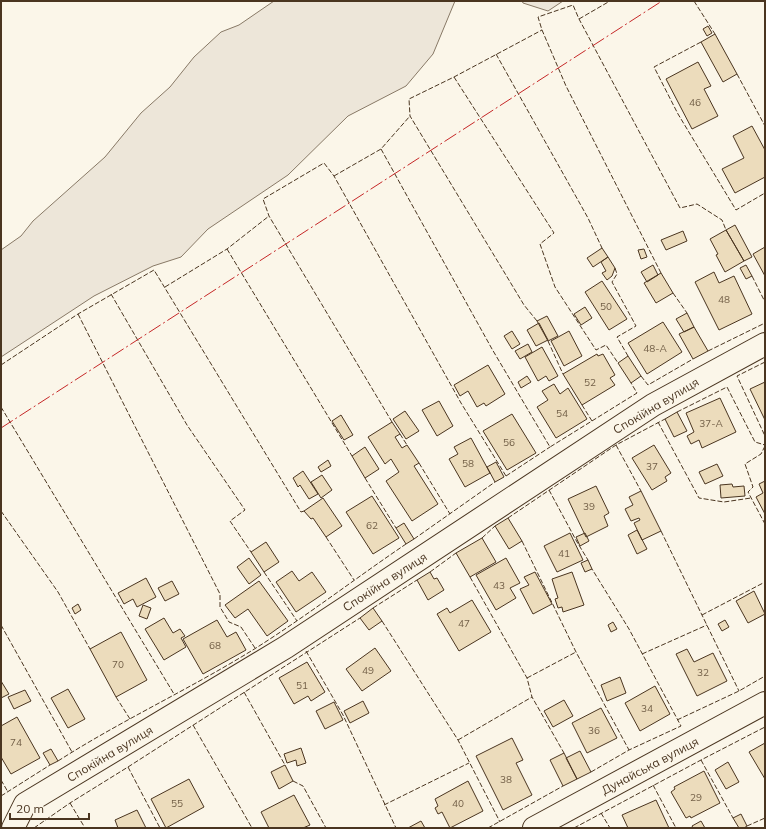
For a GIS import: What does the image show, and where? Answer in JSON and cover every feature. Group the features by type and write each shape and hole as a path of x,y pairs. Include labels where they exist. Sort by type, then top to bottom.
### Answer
{"street":[{"name":"Спокійна вулиця","path":"13,828 25,804 286,647 653,405 765,344"},
{"name":"Дунайська вулиця","path":"534,828 765,703"}],"shaded area":[{"path":"274,1 455,1 433,54 406,86 348,116 288,175 208,229 181,257 153,266 94,296 1,357 1,250 21,236 33,221 105,157 141,113 170,87 194,57 221,32 239,25"},
{"path":"522,1 563,1 548,11 523,3"}],"building":[{"path":"708,26 712,33 707,36 703,29"},
{"path":"715,34 737,74 723,82 701,42"},
{"path":"698,62 711,86 704,89 718,116 692,129 666,79"},
{"path":"752,126 765,150 765,177 735,193 722,169 744,158 733,136"},
{"path":"735,225 752,257 744,261 726,230"},
{"path":"726,230 744,261 725,272 710,239"},
{"path":"683,231 687,241 666,250 661,240"},
{"path":"765,247 765,276 753,254"},
{"path":"602,248 608,257 593,267 587,258"},
{"path":"644,249 647,257 641,259 638,250"},
{"path":"608,257 615,268 612,276 607,280 602,273 606,271 601,262"},
{"path":"653,265 658,275 647,282 641,272"},
{"path":"746,265 752,276 746,279 740,268"},
{"path":"714,272 719,283 734,276 752,314 719,330 695,282"},
{"path":"661,273 673,293 656,303 644,283"},
{"path":"602,281 627,319 609,330 585,292"},
{"path":"585,307 592,318 581,325 574,314"},
{"path":"687,313 694,327 684,332 676,319"},
{"path":"547,316 558,336 548,341 537,321"},
{"path":"663,322 682,352 647,374 628,343"},
{"path":"539,323 548,340 536,346 527,330"},
{"path":"694,327 708,351 693,359 679,334"},
{"path":"512,331 520,344 512,349 504,336"},
{"path":"569,331 582,356 564,366 551,341"},
{"path":"528,344 532,352 520,359 515,351"},
{"path":"542,347 558,376 549,381 546,376 538,381 525,357"},
{"path":"597,354 598,356 603,354 615,375 610,378 615,385 582,405 563,374"},
{"path":"628,356 641,376 631,383 618,363"},
{"path":"488,365 505,394 486,406 484,403 477,407 468,391 460,396 454,385"},
{"path":"527,376 531,382 521,388 518,382"},
{"path":"765,382 765,420 750,389"},
{"path":"554,384 560,394 568,388 587,419 556,438 537,407 548,400 542,391"},
{"path":"720,398 736,432 702,448 699,440 691,444 687,436 694,432 686,413"},
{"path":"439,401 453,426 437,436 422,410"},
{"path":"405,411 419,431 406,439 393,419"},
{"path":"677,412 687,431 674,437 665,419"},
{"path":"512,414 536,453 507,470 483,431"},
{"path":"341,415 353,435 344,440 332,421"},
{"path":"392,422 400,434 395,437 402,448 407,445 419,463 414,466 438,504 412,521 386,481 399,472 391,459 385,464 368,437"},
{"path":"471,438 490,473 465,487 449,459 458,454 454,447"},
{"path":"654,445 671,473 665,477 667,481 652,490 632,458"},
{"path":"365,447 379,469 365,478 352,456"},
{"path":"328,460 331,466 321,472 318,467"},
{"path":"496,462 504,477 495,482 487,467"},
{"path":"717,464 723,476 705,484 699,472"},
{"path":"303,471 318,494 309,499 300,485 298,487 293,478"},
{"path":"322,475 332,490 321,498 311,482"},
{"path":"765,481 765,514 756,497 763,493 759,484"},
{"path":"732,484 733,487 744,486 745,496 721,498 720,485"},
{"path":"596,486 609,513 604,516 608,526 586,537 568,499"},
{"path":"641,491 661,531 642,540 634,523 640,520 639,518 631,521 625,509 633,505 629,497"},
{"path":"372,496 399,538 373,554 346,512"},
{"path":"323,498 342,526 326,537 313,518 311,519 304,511"},
{"path":"508,518 522,541 509,549 495,526"},
{"path":"404,523 414,539 406,544 396,528"},
{"path":"637,530 647,549 637,554 628,535"},
{"path":"570,533 583,560 557,572 544,546"},
{"path":"585,533 589,541 580,546 576,537"},
{"path":"482,538 496,562 470,577 456,553"},
{"path":"266,542 279,562 264,572 251,552"},
{"path":"249,558 261,575 249,584 237,567"},
{"path":"506,558 520,583 510,588 516,598 496,610 476,575"},
{"path":"588,560 592,569 585,572 581,563"},
{"path":"292,571 299,581 312,572 326,592 296,612 276,582"},
{"path":"430,572 434,579 437,578 444,590 428,600 417,580"},
{"path":"535,572 552,604 533,614 520,589 529,585 524,577"},
{"path":"572,572 584,605 563,612 562,607 558,608 555,599 558,598 552,579"},
{"path":"146,578 156,597 137,607 133,599 124,604 118,593"},
{"path":"172,581 179,594 165,601 158,588"},
{"path":"259,581 288,621 267,636 248,609 235,618 225,605"},
{"path":"754,591 765,614 748,623 736,601"},
{"path":"472,600 491,632 459,651 437,614 447,608 450,613"},
{"path":"78,604 81,610 75,614 72,608"},
{"path":"143,605 151,608 147,619 139,616"},
{"path":"373,608 382,621 369,630 360,618"},
{"path":"164,618 173,633 180,629 185,636 181,638 186,647 164,660 145,629"},
{"path":"217,620 227,637 236,632 246,650 203,674 183,639"},
{"path":"725,620 729,627 722,631 718,624"},
{"path":"613,622 617,629 611,632 608,625"},
{"path":"121,632 147,680 116,697 90,649"},
{"path":"375,648 391,671 362,691 346,669"},
{"path":"687,649 694,662 713,653 727,681 697,696 676,654"},
{"path":"307,662 325,692 311,701 308,696 294,704 279,678"},
{"path":"620,677 626,693 607,701 601,685"},
{"path":"1,681 9,694 1,698"},
{"path":"655,686 670,714 640,731 625,703"},
{"path":"68,689 85,719 68,728 51,698"},
{"path":"25,690 31,701 14,709 8,697"},
{"path":"564,700 573,716 553,727 544,711"},
{"path":"363,701 369,713 350,723 344,711"},
{"path":"334,702 343,720 325,729 316,711"},
{"path":"601,708 617,738 587,753 572,723"},
{"path":"17,717 40,758 11,774 1,757 1,726"},
{"path":"512,738 523,760 516,763 532,795 503,810 476,756"},
{"path":"765,743 765,779 749,752"},
{"path":"301,748 306,763 297,766 296,760 287,763 284,754"},
{"path":"51,749 58,761 50,765 43,753"},
{"path":"580,751 591,772 577,779 566,758"},
{"path":"564,753 577,779 563,786 550,760"},
{"path":"728,762 739,782 726,789 715,770"},
{"path":"285,765 293,781 279,789 271,772"},
{"path":"704,771 720,803 691,818 690,816 686,818 671,792 675,789 674,787"},
{"path":"189,779 204,807 166,828 151,799"},
{"path":"468,781 483,811 450,828 442,812 438,814 435,808 438,806 435,799"},
{"path":"294,795 310,825 303,828 269,828 261,812"},
{"path":"656,800 669,828 628,828 622,815"},
{"path":"137,810 146,828 118,828 115,820"},
{"path":"741,814 747,826 744,828 739,828 733,818"},
{"path":"421,821 425,828 408,828"},
{"path":"701,821 705,828 693,828 692,826"}],"fence":[{"path":"579,19 610,1"},
{"path":"694,1 715,34"},
{"path":"661,273 566,86 538,17 573,5 579,19 680,208 697,204 722,220 726,230"},
{"path":"537,321 524,305 410,116 409,99 542,30"},
{"path":"701,42 654,67 678,114 736,210 765,193"},
{"path":"496,54 588,218 602,248"},
{"path":"737,74 765,126"},
{"path":"454,77 554,233 540,244 555,287 596,350 606,345 618,363"},
{"path":"334,176 381,149 410,116"},
{"path":"381,149 492,349 550,447 637,393 631,383"},
{"path":"392,422 269,216 263,199 324,163 334,176 461,403 506,476"},
{"path":"165,287 227,249 269,216"},
{"path":"227,249 352,456"},
{"path":"615,268 617,274 612,282 636,326 617,337 628,356"},
{"path":"1,365 78,314 154,270 301,512 304,511"},
{"path":"752,276 765,302"},
{"path":"673,293 687,313"},
{"path":"111,294 187,425 245,510 230,521 251,552"},
{"path":"78,314 220,594 220,607 229,622 241,627 255,648"},
{"path":"708,351 765,323"},
{"path":"548,341 563,374"},
{"path":"641,376 648,385 693,359"},
{"path":"765,362 737,376 765,436"},
{"path":"677,412 727,387 755,442 765,445"},
{"path":"582,405 592,421"},
{"path":"1,407 174,694"},
{"path":"508,518 616,445 665,419"},
{"path":"658,422 699,498 724,502 751,498"},
{"path":"400,434 407,445"},
{"path":"616,445 641,491"},
{"path":"765,446 761,454 745,464 753,487 748,492 765,524"},
{"path":"506,476 550,447"},
{"path":"419,463 450,514"},
{"path":"365,478 396,528"},
{"path":"414,539 495,482"},
{"path":"549,490 588,560"},
{"path":"1,511 58,592 90,649"},
{"path":"482,538 495,526"},
{"path":"661,531 739,691"},
{"path":"326,537 354,580"},
{"path":"522,541 576,652 629,750"},
{"path":"58,761 82,746 232,663 294,623 406,544"},
{"path":"430,572 456,553"},
{"path":"591,772 629,750 681,726 629,629 592,569"},
{"path":"264,572 297,621"},
{"path":"470,577 527,678 532,697 564,753"},
{"path":"373,608 417,580"},
{"path":"702,615 765,582"},
{"path":"34,828 70,803 360,618"},
{"path":"382,621 458,740 500,822"},
{"path":"1,625 72,752"},
{"path":"642,654 707,625"},
{"path":"306,651 343,715 396,828"},
{"path":"527,678 576,652"},
{"path":"677,720 739,691 765,676"},
{"path":"244,692 285,765"},
{"path":"116,697 130,719"},
{"path":"458,740 532,697"},
{"path":"193,725 252,828"},
{"path":"574,828 765,727"},
{"path":"701,760 733,818"},
{"path":"384,805 469,763"},
{"path":"1,796 50,765"},
{"path":"128,767 160,828"},
{"path":"1,780 8,792"},
{"path":"293,781 303,786 326,828"},
{"path":"653,785 676,828"},
{"path":"488,828 563,786"},
{"path":"70,803 85,828"},
{"path":"601,813 610,828"},
{"path":"747,826 765,818"}],"power":[{"path":"1,428 662,1"}]}
